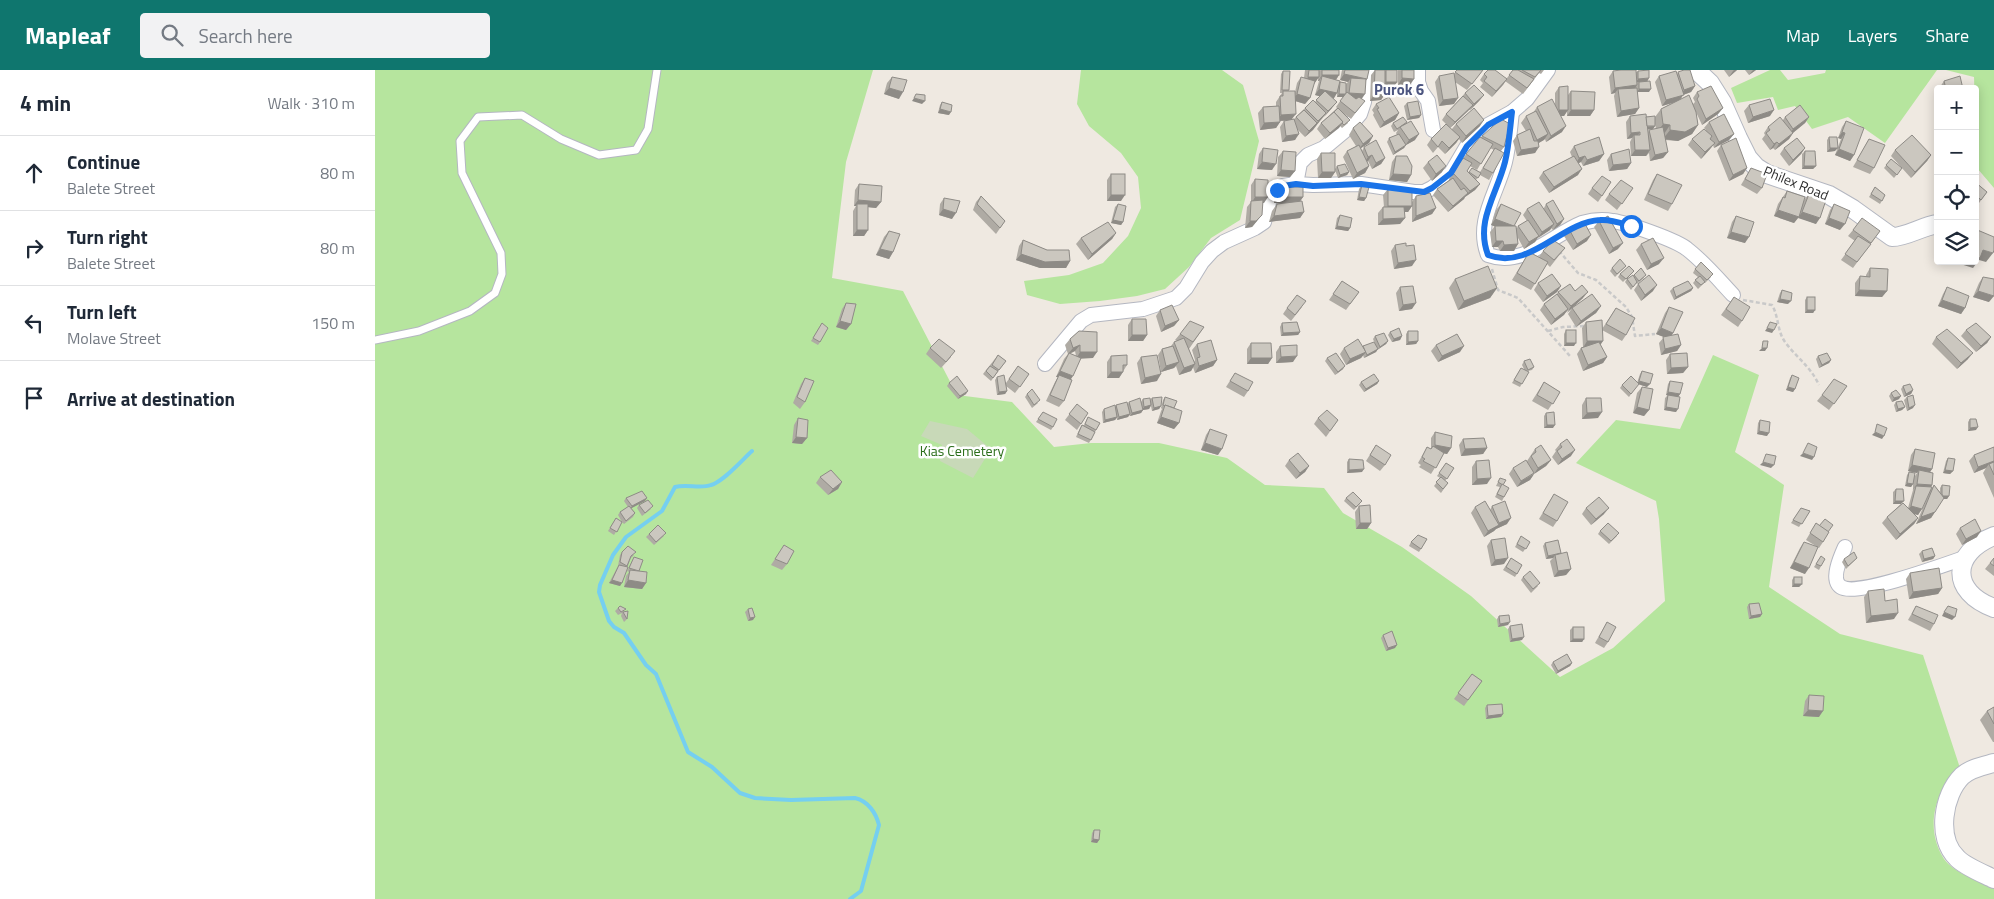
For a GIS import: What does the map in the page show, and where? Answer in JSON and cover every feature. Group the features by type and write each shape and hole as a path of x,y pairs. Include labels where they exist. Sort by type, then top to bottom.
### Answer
{"street":[{"path":"1296,184 1300,163 1308,155 1324,148 1348,128 1360,114 1364,102 1368,70"},
{"path":"1418,70 1418,82 1428,102 1433,130"},
{"path":"1045,364 1081,321 1091,315 1143,309 1176,298 1186,288 1202,262 1212,251 1239,234 1261,225 1266,219 1270,198 1283,186 1296,184 1313,186 1361,184 1424,192 1432,188 1451,173 1467,146 1488,125 1512,112 1527,99 1548,70"},
{"name":"Philex Road","path":"1696,70 1710,83 1722,102 1748,158 1756,167 1767,174 1829,195 1853,209 1892,237 1899,237 1923,227 1934,225"},
{"path":"1512,112 1505,161 1484,224 1483,236 1488,255 1497,259 1528,253 1582,224 1599,220 1619,222 1674,241 1686,248 1733,295"},
{"path":"1994,536 1973,547 1964,558 1962,572 1967,592 1994,608"},
{"path":"1845,547 1837,567 1837,583 1847,589 1857,589 1895,580 1964,558"},
{"path":"1994,763 1971,769 1951,790 1945,811 1947,845 1957,859 1994,879"}],"lane":[{"path":"375,340 419,331 470,311 495,294 502,274 501,253 462,173 460,141 478,117 522,115 561,139 599,155 636,150 648,129 657,70"}],"path":[{"path":"1545,244 1553,245 1578,273 1596,280 1626,307 1633,317 1635,336 1655,334"},
{"path":"1488,255 1498,290 1518,298 1570,356"},
{"path":"1733,295 1747,302 1772,305 1776,312 1784,341 1814,373 1819,385"},
{"path":"1548,331 1563,327 1583,327 1590,324"}],"green space":[{"path":"375,70 873,70 846,162 832,278 903,291 957,395 1012,402 1054,447 1091,443 1159,443 1227,458 1265,485 1324,488 1343,513 1402,547 1471,596 1560,677 1613,648 1665,601 1656,501 1576,463 1616,420 1680,429 1713,355 1759,375 1735,452 1784,485 1769,587 1840,634 1923,655 1960,768 1944,787 1935,810 1935,835 1938,847 1948,864 1967,876 1994,888 1994,899 375,899"},
{"path":"1081,70 1222,70 1243,85 1259,141 1240,220 1211,238 1189,267 1165,289 1137,296 1060,304 1027,295 1024,281 1069,275 1103,263 1128,236 1141,208 1138,177 1121,153 1089,126 1077,104"},
{"path":"1770,70 1780,70 1788,80 1825,73 1826,70 1937,70 1885,143 1848,117 1812,129 1795,106 1778,110 1773,97 1737,103 1731,88"},
{"path":"1946,70 1994,70 1994,188 1979,170 1979,85 1974,85 1974,77"},
{"name":"Kias Cemetery","path":"930,421 967,429 991,449 973,478 940,461 942,445 921,436"}],"building":[{"path":"1309,70 1319,70 1319,77 1308,77"},
{"path":"1322,70 1339,70 1339,75 1322,75"},
{"path":"1345,70 1369,70 1367,79 1344,74"},
{"path":"1375,70 1385,70 1385,94 1374,95"},
{"path":"1386,70 1397,70 1397,82 1386,82"},
{"path":"1402,70 1414,70 1414,79 1402,78"},
{"path":"1457,70 1483,70 1472,84 1455,72"},
{"path":"1488,70 1495,70 1507,79 1496,91 1484,81 1487,77 1484,74"},
{"path":"1513,70 1518,70 1534,79 1527,88 1509,75"},
{"path":"1522,70 1541,70 1535,77"},
{"path":"1636,70 1637,85 1615,88 1613,71"},
{"path":"1649,70 1649,78 1638,79 1638,71"},
{"path":"1690,70 1695,86 1684,90 1678,72"},
{"path":"1283,71 1290,71 1289,90 1282,90"},
{"path":"1676,71 1684,95 1666,100 1659,76"},
{"path":"1454,73 1458,98 1443,100 1439,76"},
{"path":"1322,76 1340,81 1337,93 1319,89"},
{"path":"1960,76 1962,85 1945,85 1944,81"},
{"path":"892,77 907,80 903,92 889,88"},
{"path":"1301,77 1315,81 1310,98 1297,94"},
{"path":"1351,78 1366,79 1365,94 1349,93"},
{"path":"1650,81 1651,89 1639,89 1639,82"},
{"path":"1340,82 1346,83 1346,94 1339,94"},
{"path":"1474,85 1484,95 1474,104 1465,93"},
{"path":"1568,86 1568,110 1559,110 1559,87"},
{"path":"1711,86 1723,108 1706,119 1697,99 1699,96 1697,92"},
{"path":"1637,88 1639,108 1621,111 1618,89"},
{"path":"1283,91 1295,91 1296,114 1281,115 1280,96 1283,96"},
{"path":"1325,91 1337,102 1328,111 1316,100"},
{"path":"1571,91 1595,92 1594,110 1571,110"},
{"path":"1347,92 1356,99 1359,97 1365,101 1355,113 1340,101"},
{"path":"916,94 925,95 925,101 914,98"},
{"path":"1689,95 1696,112 1698,125 1685,132 1670,130 1670,125 1663,124 1661,109"},
{"path":"1463,96 1473,105 1455,122 1446,114"},
{"path":"1389,97 1399,113 1384,122 1376,104"},
{"path":"1552,99 1566,126 1551,136 1537,107"},
{"path":"1770,99 1774,110 1753,117 1749,105"},
{"path":"1313,100 1326,113 1318,121 1305,108"},
{"path":"1418,101 1421,115 1410,117 1407,103"},
{"path":"942,102 952,105 951,112 940,109"},
{"path":"1800,105 1809,117 1793,129 1785,117"},
{"path":"1279,106 1280,122 1264,123 1263,107"},
{"path":"1338,108 1350,120 1344,125 1334,112"},
{"path":"1474,108 1484,120 1466,136 1456,124"},
{"path":"1304,110 1317,123 1309,131 1296,117"},
{"path":"1536,111 1548,134 1537,140 1526,116"},
{"path":"1334,112 1343,122 1330,133 1321,123"},
{"path":"1646,114 1650,150 1635,150 1634,135 1640,135 1640,132 1631,133 1630,116"},
{"path":"1724,114 1734,134 1719,142 1709,122"},
{"path":"1655,116 1655,126 1647,126 1646,117"},
{"path":"1403,117 1407,122 1397,129 1393,123"},
{"path":"1780,117 1793,133 1779,144 1777,142 1774,144 1766,133 1770,130 1768,127"},
{"path":"1294,119 1299,134 1286,136 1284,121"},
{"path":"1501,119 1510,124 1504,147 1482,136"},
{"path":"1411,121 1419,134 1409,140 1400,127"},
{"path":"1846,121 1864,128 1854,155 1839,149 1845,133 1842,132"},
{"path":"1360,122 1373,136 1363,144 1353,128"},
{"path":"1446,124 1460,137 1449,148 1442,141 1438,147 1431,139"},
{"path":"1663,127 1668,152 1655,155 1649,130"},
{"path":"1530,129 1534,141 1538,141 1539,147 1521,150 1517,135"},
{"path":"1704,129 1712,136 1710,139 1715,143 1705,152 1692,139"},
{"path":"1399,134 1406,145 1395,152 1389,138"},
{"path":"1912,135 1931,155 1915,172 1895,150"},
{"path":"1480,137 1493,144 1481,164 1466,154"},
{"path":"1599,137 1604,154 1587,160 1585,156 1579,158 1574,146"},
{"path":"1829,137 1837,137 1838,148 1830,148"},
{"path":"1736,138 1747,168 1733,175 1721,145"},
{"path":"1797,138 1805,148 1793,160 1784,148"},
{"path":"1869,139 1885,145 1874,168 1857,160"},
{"path":"1376,140 1385,158 1376,163 1372,155 1368,157 1364,147"},
{"path":"1359,145 1369,166 1357,173 1347,151"},
{"path":"1263,148 1278,150 1276,164 1262,162"},
{"path":"1495,148 1504,153 1493,173 1483,168"},
{"path":"1629,149 1631,163 1613,165 1611,154"},
{"path":"1283,151 1296,152 1295,171 1281,170"},
{"path":"1805,151 1815,151 1816,166 1804,166"},
{"path":"1321,153 1335,153 1335,172 1322,172"},
{"path":"1437,155 1446,166 1436,174 1428,162"},
{"path":"1396,156 1407,156 1412,166 1411,175 1393,174"},
{"path":"1574,156 1582,169 1554,187 1543,172"},
{"path":"1463,158 1472,163 1467,171 1480,184 1470,191 1453,173"},
{"path":"1891,159 1902,168 1897,175 1886,165"},
{"path":"1345,164 1349,172 1340,175 1337,166"},
{"path":"1472,168 1481,173 1478,178 1469,172"},
{"path":"1751,168 1767,174 1762,188 1745,179"},
{"path":"1111,174 1125,174 1125,195 1111,195"},
{"path":"1657,174 1682,185 1672,204 1648,194"},
{"path":"1602,176 1611,182 1602,196 1592,188"},
{"path":"1453,178 1461,190 1464,188 1468,193 1453,206 1437,189"},
{"path":"1255,179 1268,180 1268,197 1255,197"},
{"path":"1621,180 1633,188 1622,204 1609,194"},
{"path":"859,184 882,186 881,202 858,200"},
{"path":"1362,185 1369,187 1366,198 1359,197"},
{"path":"1979,185 1987,192 1981,200 1979,198"},
{"path":"1285,187 1303,187 1303,197 1278,197 1279,191"},
{"path":"1875,187 1885,195 1882,201 1871,194"},
{"path":"1388,189 1412,189 1412,206 1388,206"},
{"path":"1787,191 1805,197 1799,217 1778,210"},
{"path":"1430,193 1436,208 1416,216 1416,196"},
{"path":"1809,194 1826,200 1820,218 1802,212"},
{"path":"981,196 1005,221 1000,228 977,204"},
{"path":"944,198 960,201 956,213 943,209"},
{"path":"1263,200 1262,215 1256,221 1250,221 1251,201"},
{"path":"1553,200 1564,219 1557,224 1546,204"},
{"path":"1302,201 1304,212 1274,216 1277,204"},
{"path":"1539,202 1554,224 1542,232 1527,209"},
{"path":"857,204 868,204 868,230 857,230"},
{"path":"1118,204 1126,206 1123,222 1113,220"},
{"path":"1501,204 1521,213 1514,226 1495,219"},
{"path":"1834,204 1850,211 1845,224 1829,218"},
{"path":"1383,207 1404,207 1405,218 1383,219"},
{"path":"1340,215 1352,218 1350,228 1337,226"},
{"path":"1608,216 1623,243 1613,248 1599,221"},
{"path":"1736,216 1754,222 1749,237 1731,232"},
{"path":"1862,218 1880,231 1871,243 1853,230"},
{"path":"1528,220 1539,236 1529,242 1518,226"},
{"path":"1108,222 1116,233 1092,254 1081,238"},
{"path":"1584,222 1591,235 1577,244 1569,229"},
{"path":"1495,226 1516,226 1518,244 1504,245 1503,241 1496,241"},
{"path":"889,231 900,234 893,252 880,249"},
{"path":"1979,231 1994,237 1993,253 1983,250 1980,258"},
{"path":"1858,236 1871,244 1857,262 1845,254"},
{"path":"1653,238 1664,258 1651,264 1641,244"},
{"path":"1023,240 1047,250 1069,250 1070,261 1045,262 1021,254"},
{"path":"1553,240 1565,248 1554,260 1543,251"},
{"path":"1406,243 1406,246 1414,245 1416,260 1398,263 1395,245"},
{"path":"1529,252 1548,262 1535,284 1517,273"},
{"path":"1620,259 1626,266 1617,274 1612,268"},
{"path":"1701,262 1713,274 1707,280 1695,269"},
{"path":"1488,266 1497,288 1464,301 1455,279"},
{"path":"1629,266 1634,271 1626,279 1620,274"},
{"path":"1641,268 1646,275 1639,281 1634,275"},
{"path":"1870,268 1888,269 1887,291 1859,290 1860,276 1870,277"},
{"path":"1552,274 1561,286 1547,296 1538,283"},
{"path":"1633,275 1637,282 1633,287 1627,279"},
{"path":"1649,275 1657,285 1645,295 1638,284"},
{"path":"1700,276 1705,282 1701,285 1695,280"},
{"path":"1983,277 1994,279 1994,296 1978,291"},
{"path":"1342,281 1359,292 1350,304 1333,294"},
{"path":"1688,281 1693,288 1676,297 1673,288"},
{"path":"1570,284 1575,291 1582,285 1588,292 1571,306 1558,292"},
{"path":"1413,286 1416,303 1403,305 1400,287"},
{"path":"1947,287 1969,296 1965,308 1942,300"},
{"path":"1782,290 1792,293 1791,301 1780,299"},
{"path":"1557,294 1568,309 1555,319 1544,304"},
{"path":"1592,294 1601,306 1581,321 1572,308"},
{"path":"1297,295 1306,301 1295,315 1287,308"},
{"path":"1734,297 1750,307 1742,321 1726,309"},
{"path":"1807,297 1815,297 1815,310 1807,310"},
{"path":"846,303 856,304 851,324 840,321"},
{"path":"1172,305 1179,320 1165,326 1160,310"},
{"path":"1669,307 1683,312 1673,333 1661,328"},
{"path":"1616,308 1635,318 1626,335 1606,324"},
{"path":"1132,319 1146,319 1147,335 1132,335"},
{"path":"1602,320 1603,341 1587,341 1586,322"},
{"path":"1190,321 1204,327 1193,342 1180,334"},
{"path":"1297,322 1300,332 1283,333 1282,323"},
{"path":"1770,322 1777,324 1774,330 1767,328"},
{"path":"822,323 828,328 820,342 813,338"},
{"path":"1976,323 1991,337 1981,346 1966,330"},
{"path":"1399,328 1402,336 1394,339 1390,332"},
{"path":"1947,329 1973,353 1961,363 1936,337"},
{"path":"1566,330 1576,330 1576,343 1566,343"},
{"path":"1079,331 1097,332 1097,352 1080,352 1080,345 1073,348 1070,339"},
{"path":"1408,331 1418,331 1418,341 1408,342"},
{"path":"1384,333 1388,341 1380,347 1375,336"},
{"path":"1457,334 1464,346 1442,356 1436,345"},
{"path":"1678,334 1681,345 1665,349 1663,337"},
{"path":"1184,338 1195,364 1184,368 1174,342"},
{"path":"939,339 955,351 946,362 930,348"},
{"path":"1358,339 1366,352 1350,359 1344,348"},
{"path":"1211,340 1217,360 1199,366 1197,358 1200,357 1197,344"},
{"path":"1763,341 1768,341 1767,348 1762,348"},
{"path":"1374,342 1378,349 1367,355 1363,346"},
{"path":"1599,342 1607,357 1588,365 1581,348"},
{"path":"1251,343 1271,343 1272,358 1251,358"},
{"path":"1297,345 1297,356 1281,357 1280,346"},
{"path":"1173,346 1179,362 1166,366 1162,349"},
{"path":"1069,353 1081,358 1073,376 1060,371"},
{"path":"1336,353 1345,366 1338,372 1327,358"},
{"path":"1687,353 1688,367 1671,368 1670,354"},
{"path":"1827,353 1831,360 1822,365 1818,356"},
{"path":"998,355 1006,361 999,370 992,365"},
{"path":"1127,355 1127,365 1123,365 1123,372 1111,372 1111,356"},
{"path":"1157,355 1161,374 1145,378 1141,357"},
{"path":"1530,359 1534,367 1528,370 1524,361"},
{"path":"990,366 998,371 993,378 986,371"},
{"path":"1018,366 1029,374 1020,387 1009,379"},
{"path":"1521,368 1529,372 1522,384 1514,380"},
{"path":"1642,371 1653,374 1650,384 1639,381"},
{"path":"1235,373 1253,382 1248,391 1230,381"},
{"path":"1374,374 1379,381 1366,389 1361,382"},
{"path":"1004,375 1007,391 999,392 997,377"},
{"path":"1059,375 1072,380 1064,401 1050,395"},
{"path":"1792,375 1799,378 1795,389 1788,387"},
{"path":"957,376 968,391 960,396 949,383"},
{"path":"1631,376 1639,384 1631,394 1622,385"},
{"path":"805,378 814,381 805,402 797,397"},
{"path":"1834,379 1847,386 1834,404 1822,395"},
{"path":"1670,381 1683,383 1680,394 1668,392"},
{"path":"1544,382 1560,392 1553,404 1537,395"},
{"path":"1910,384 1913,390 1906,394 1903,386"},
{"path":"1642,387 1653,389 1649,410 1637,407"},
{"path":"1032,389 1040,400 1034,405 1027,394"},
{"path":"1896,390 1901,396 1894,398 1891,393"},
{"path":"1668,395 1680,397 1678,409 1666,407"},
{"path":"1913,395 1915,405 1909,408 1907,397"},
{"path":"1162,397 1161,406 1154,408 1152,398"},
{"path":"1165,397 1177,401 1174,408 1163,405"},
{"path":"1140,398 1143,410 1132,413 1129,402"},
{"path":"1150,398 1151,405 1144,407 1143,399"},
{"path":"1586,398 1601,398 1602,412 1587,413"},
{"path":"1902,401 1905,407 1898,409 1896,402"},
{"path":"1127,402 1130,414 1119,417 1116,405"},
{"path":"1077,404 1088,413 1081,424 1069,414"},
{"path":"1115,405 1117,417 1105,420 1104,409"},
{"path":"1165,405 1182,411 1179,423 1161,417"},
{"path":"1327,410 1338,420 1330,431 1318,418"},
{"path":"1043,412 1057,419 1053,427 1038,419"},
{"path":"1554,412 1555,425 1547,425 1546,413"},
{"path":"1088,417 1100,423 1096,430 1085,424"},
{"path":"798,418 808,420 807,438 796,437"},
{"path":"1970,419 1976,419 1978,427 1970,428"},
{"path":"1760,420 1770,422 1769,433 1759,431"},
{"path":"1877,424 1887,428 1884,436 1875,432"},
{"path":"1082,425 1095,432 1091,440 1078,434"},
{"path":"1210,429 1227,435 1222,449 1205,443"},
{"path":"1435,432 1452,436 1451,448 1435,445"},
{"path":"1484,438 1487,448 1465,449 1463,439"},
{"path":"1567,439 1575,450 1562,459 1557,451 1562,447 1560,444"},
{"path":"1808,443 1817,447 1814,457 1803,453"},
{"path":"1376,445 1391,455 1385,465 1370,455"},
{"path":"1541,445 1551,460 1538,468 1531,456 1536,452 1535,449"},
{"path":"1433,446 1444,453 1436,468 1423,461 1425,459 1422,457 1427,447 1431,449"},
{"path":"1994,447 1994,461 1978,467 1974,455"},
{"path":"1915,449 1935,453 1932,469 1912,465"},
{"path":"1298,453 1309,466 1300,473 1289,460"},
{"path":"1766,454 1776,456 1774,465 1763,462"},
{"path":"1948,458 1955,459 1953,471 1945,470"},
{"path":"1349,459 1363,460 1364,469 1349,470"},
{"path":"1489,460 1491,478 1477,479 1476,461"},
{"path":"1526,460 1534,473 1521,481 1513,468"},
{"path":"1994,462 1994,475 1989,464"},
{"path":"1446,463 1454,468 1447,479 1439,473"},
{"path":"831,470 842,482 833,489 820,477"},
{"path":"1919,470 1933,473 1932,485 1917,484"},
{"path":"1909,472 1915,473 1913,484 1907,483"},
{"path":"1441,477 1448,483 1443,489 1436,482"},
{"path":"1500,478 1506,480 1503,485 1498,482"},
{"path":"1502,484 1509,488 1504,497 1497,494"},
{"path":"1934,485 1944,498 1935,512 1921,517"},
{"path":"1942,485 1950,486 1949,496 1943,496"},
{"path":"1916,486 1932,487 1922,509 1911,506"},
{"path":"1896,489 1903,489 1904,501 1895,501"},
{"path":"642,491 647,498 632,506 626,498"},
{"path":"1353,492 1362,501 1356,507 1346,498"},
{"path":"1554,494 1568,502 1557,521 1543,513"},
{"path":"1599,497 1609,508 1596,519 1586,508"},
{"path":"648,500 653,506 645,513 639,505"},
{"path":"1485,501 1499,525 1488,531 1475,507"},
{"path":"1505,501 1511,518 1499,523 1492,506"},
{"path":"1903,503 1918,518 1900,534 1887,517"},
{"path":"1370,505 1371,523 1360,523 1359,506"},
{"path":"629,506 635,513 626,521 620,512"},
{"path":"1801,508 1810,511 1802,524 1793,520"},
{"path":"616,518 622,522 617,532 610,528"},
{"path":"1825,519 1833,525 1828,532 1819,526"},
{"path":"1975,519 1981,531 1966,539 1960,528"},
{"path":"1608,523 1619,533 1611,541 1600,531"},
{"path":"1816,523 1829,532 1823,542 1810,533"},
{"path":"658,525 666,533 656,542 649,534"},
{"path":"1418,535 1427,539 1421,549 1411,542"},
{"path":"1521,536 1530,542 1526,549 1517,544"},
{"path":"1505,538 1508,558 1495,560 1491,540"},
{"path":"1558,540 1561,553 1548,556 1545,543"},
{"path":"1804,542 1818,547 1809,568 1794,562"},
{"path":"784,545 794,551 787,564 775,559"},
{"path":"628,546 636,552 631,556 627,566 620,562 622,552"},
{"path":"1932,548 1935,556 1924,559 1922,551"},
{"path":"1567,552 1571,569 1558,571 1555,555"},
{"path":"1854,552 1857,558 1848,566 1844,559"},
{"path":"1821,556 1825,559 1821,566 1816,564"},
{"path":"634,557 643,560 639,571 629,568"},
{"path":"1511,558 1522,565 1517,574 1506,567"},
{"path":"1994,558 1994,566 1990,563"},
{"path":"619,565 628,567 622,583 612,580"},
{"path":"1939,568 1942,588 1913,592 1910,573"},
{"path":"630,570 647,572 646,583 628,580"},
{"path":"1530,571 1540,583 1533,589 1523,577"},
{"path":"1794,577 1802,577 1802,584 1794,584"},
{"path":"1884,589 1885,601 1897,599 1898,613 1871,616 1868,591"},
{"path":"1759,603 1762,614 1751,616 1749,604"},
{"path":"620,606 626,609 621,612 618,608"},
{"path":"1916,606 1938,615 1934,624 1912,614"},
{"path":"1948,606 1957,609 1955,617 1944,612"},
{"path":"752,608 755,617 750,618 748,609"},
{"path":"628,611 627,619 623,612"},
{"path":"1509,615 1510,622 1500,624 1499,616"},
{"path":"1607,622 1616,627 1608,642 1599,637"},
{"path":"1522,624 1524,637 1512,639 1510,626"},
{"path":"1573,627 1584,627 1584,639 1573,639"},
{"path":"1392,631 1397,645 1388,648 1383,635"},
{"path":"1567,654 1572,663 1558,671 1553,662"},
{"path":"1472,674 1482,681 1468,700 1458,693"},
{"path":"1809,695 1824,696 1823,711 1808,710"},
{"path":"1502,704 1503,714 1488,716 1487,705"},
{"path":"1994,707 1994,724 1987,711"},
{"path":"1094,830 1100,830 1099,840 1093,839"}],"waterway":[{"path":"752,451 716,483 703,487 675,487 662,511 626,537 613,555 600,585 599,592 609,621 614,627 624,633 646,665 656,674 688,752 712,767 740,793 755,798 791,800 855,798 871,808 879,825 861,891 850,899"}],"district":[{"name":"Purok 6","path":"1399,90"}],"route":[{"path":"1277,190 1283,186 1296,184 1313,186 1361,184 1424,192 1451,173 1467,146 1488,125 1512,112 1505,161 1484,224 1484,245 1488,255 1497,259 1528,253 1582,224 1599,220 1611,220 1631,226"}]}
